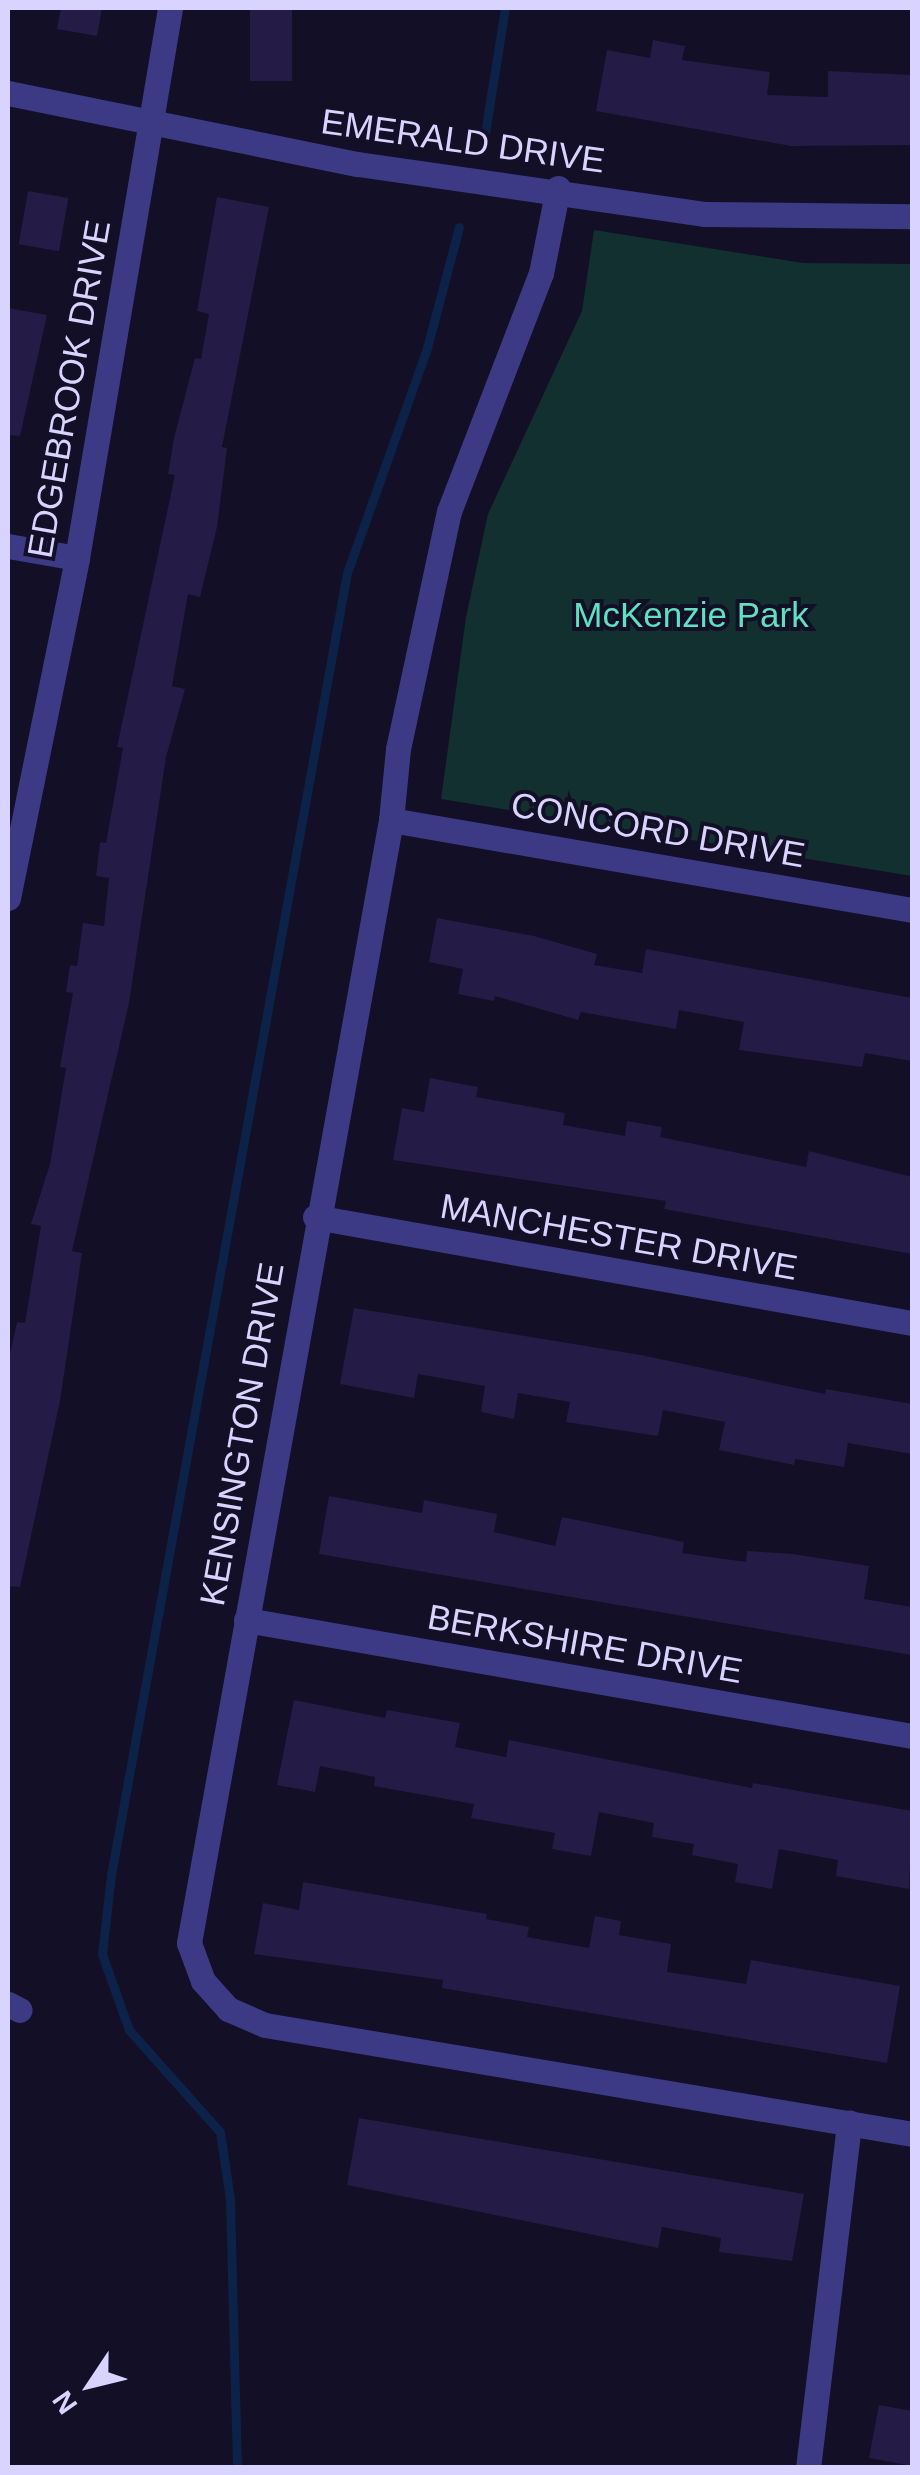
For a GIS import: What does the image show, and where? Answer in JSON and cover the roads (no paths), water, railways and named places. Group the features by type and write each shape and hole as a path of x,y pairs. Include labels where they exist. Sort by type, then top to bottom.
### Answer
{"street":[{"name":"EDGEBROOK DRIVE","path":"8,898 77,558 170,8"},
{"name":"EMERALD DRIVE","path":"8,93 149,126 358,164 558,188 704,214 912,216"},
{"name":"KENSINGTON DRIVE","path":"558,188 542,273 449,511 398,749 391,820 314,1216 188,1943 203,1981 228,2009 265,2025 912,2134"},
{"path":"8,546 77,558"},
{"name":"CONCORD DRIVE","path":"391,820 912,910"},
{"name":"MANCHESTER DRIVE","path":"314,1216 912,1323"},
{"name":"BERKSHIRE DRIVE","path":"246,1620 912,1736"},
{"path":"808,2468 849,2122"}],"waterway":[{"path":"484,139 505,8"},
{"path":"237,2468 230,2199 220,2132 129,2030 102,1954 111,1875 347,573 427,348 459,227"}],"park label":[{"name":"McKenzie Park","path":"691,615"}]}
